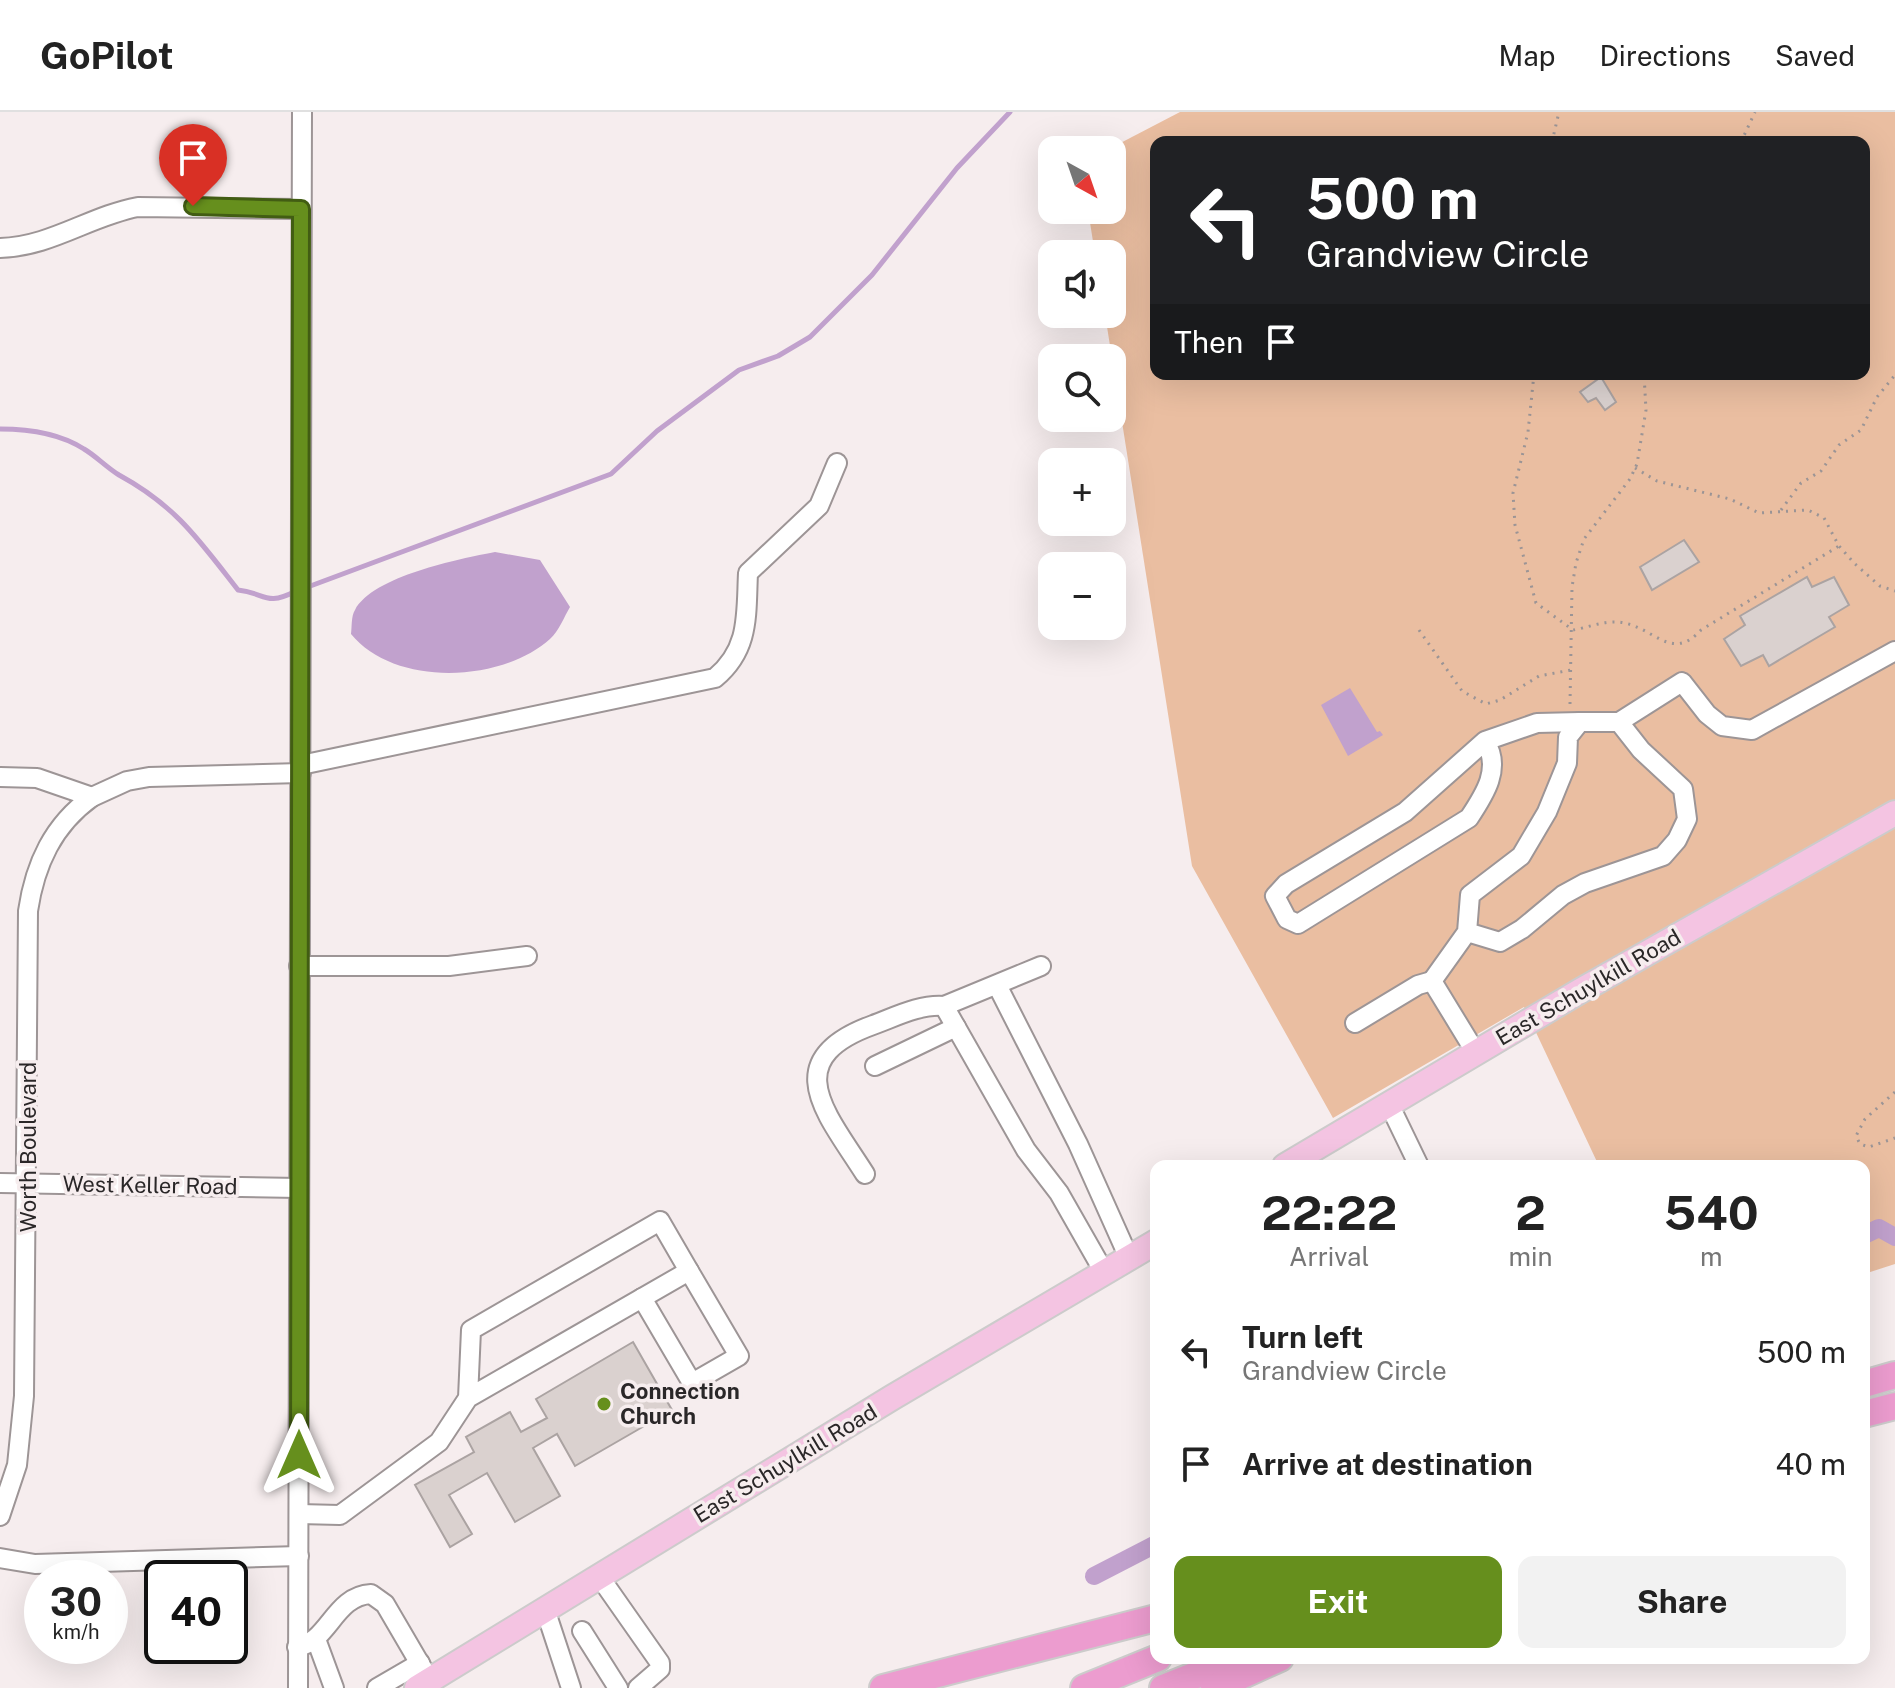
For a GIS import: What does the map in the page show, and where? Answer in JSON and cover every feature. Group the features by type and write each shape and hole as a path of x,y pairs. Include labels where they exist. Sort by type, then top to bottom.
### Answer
{"highway":[{"path":"1870,1382 1895,1375"},
{"path":"1870,1412 1895,1406"},
{"path":"883,1688 1150,1620"},
{"path":"1084,1688 1150,1661"},
{"path":"1163,1688 1224,1664"},
{"path":"1214,1688 1267,1664"}],"main road":[{"name":"East Schuylkill Road","path":"1295,1160 1895,813"},
{"name":"East Schuylkill Road","path":"422,1677 545,1609 1150,1246"}],"street":[{"path":"298,1688 302,112"},
{"path":"0,248 38,243 101,216 138,207 301,209"},
{"path":"0,777 37,778 92,797 127,781 149,777 301,769 715,678 733,663 745,633 748,573 819,506 837,463"},
{"path":"1485,741 1492,752 1493,770 1485,795 1457,829 1298,924 1287,919 1275,896 1286,884 1405,812 1485,741 1537,723 1619,722 1682,682 1707,714 1722,726 1752,730 1895,651"},
{"path":"1355,1023 1418,985 1432,981 1467,932 1470,895 1521,856 1547,812 1567,763 1568,737 1580,722"},
{"path":"1467,932 1500,942 1522,929 1563,895 1585,883 1663,856 1677,840 1687,819 1683,789 1641,750 1619,722"},
{"name":"Worth Boulevard","path":"0,1516 17,1465 22,1432 28,1183 28,911 32,886 52,836 92,797"},
{"path":"299,966 449,966 527,956"},
{"path":"865,1174 820,1098 817,1072 822,1060 838,1040 920,1008 944,1006 1041,966"},
{"path":"1432,981 1476,1053"},
{"path":"997,985 1078,1144 1129,1258"},
{"path":"944,1006 1026,1150 1059,1193 1104,1272"},
{"path":"875,1066 956,1027"},
{"path":"1389,1104 1416,1160"},
{"name":"West Keller Road","path":"0,1183 299,1188"},
{"path":"468,1398 471,1330 660,1221 739,1356 692,1383 642,1298"},
{"path":"299,1514 340,1515 439,1442 468,1398 689,1271"},
{"path":"0,1558 35,1564 299,1556"},
{"path":"599,1576 660,1663 660,1669 638,1688"},
{"path":"297,1647 316,1639 333,1614 353,1600 371,1594 385,1604 422,1677 377,1688"},
{"path":"545,1609 571,1688"},
{"path":"582,1631 618,1688"},
{"path":"316,1639 334,1688"}],"path":[{"path":"1553,136 1559,112"},
{"path":"1744,136 1755,112"},
{"path":"1781,510 1801,483 1821,471 1839,445 1861,430 1877,397 1895,375"},
{"path":"1533,380 1528,432 1513,493 1515,525 1536,603 1573,630 1616,622 1677,647 1689,643 1701,630 1839,546"},
{"path":"1556,723 1572,700 1572,587 1584,539 1635,468 1646,410 1644,380"},
{"path":"1635,468 1657,481 1743,503 1759,513 1769,515 1781,510 1808,510 1824,518 1839,546 1880,586 1895,591"},
{"path":"1419,630 1462,691 1486,704 1500,700 1539,676 1571,670"},
{"path":"1895,1092 1865,1119 1856,1136 1858,1141 1869,1147 1895,1138"}],"shaded area":[{"path":"1180,112 1895,112 1895,1264 1870,1272 1870,1160 1596,1160 1524,1007 1333,1118 1192,866 1124,432 1126,432 1126,344 1110,344 1107,328 1126,328 1126,240 1093,240 1090,224 1126,224 1126,140"},
{"path":"495,552 540,560 570,607 553,636 529,654 477,671 448,673 420,670 393,663 370,651 351,634 355,610 379,588 418,571"},
{"path":"1350,688 1377,732 1383,735 1348,756 1321,705"}],"building":[{"path":"1597,380 1603,380 1616,402 1605,410 1596,398 1588,402 1580,392"},
{"path":"1684,540 1699,562 1652,590 1640,567"},
{"path":"1807,577 1812,587 1834,577 1849,605 1829,617 1835,627 1769,666 1763,655 1741,666 1724,639 1745,625 1740,616"},
{"path":"633,1342 672,1410 575,1466 557,1434 533,1448 560,1496 515,1522 487,1473 449,1495 472,1534 450,1547 415,1485 474,1452 466,1437 510,1412 521,1432 547,1418 536,1399"}],"waterway":[{"path":"305,588 611,474 657,431 739,370 778,356 810,337 872,275 957,168 1010,112"},
{"path":"0,429 54,436 88,452 171,512 238,590 271,599 296,591"},
{"path":"1870,1232 1879,1228 1895,1237"},
{"path":"1094,1576 1150,1547"}],"place":[{"name":"Connection Church","path":"604,1404"}],"route":[{"path":"193,206 301,209 303,557 299,895 299,1455"}]}
